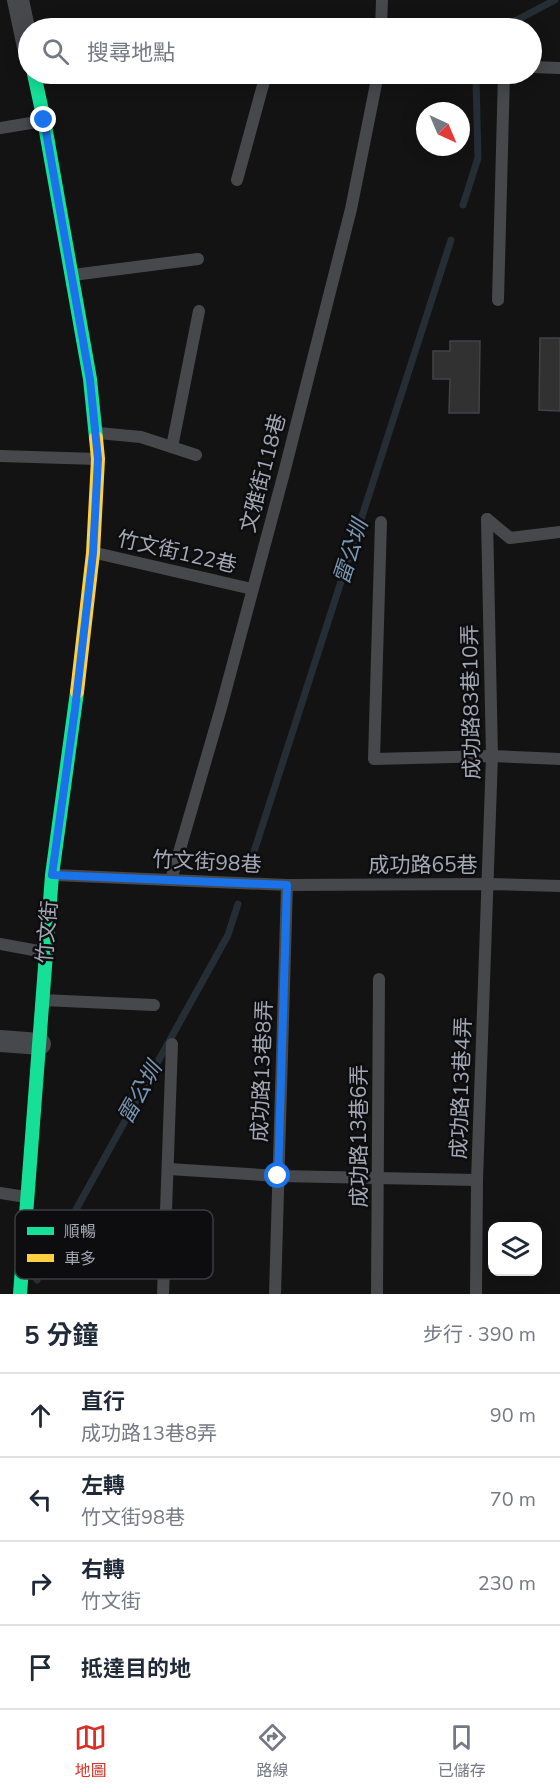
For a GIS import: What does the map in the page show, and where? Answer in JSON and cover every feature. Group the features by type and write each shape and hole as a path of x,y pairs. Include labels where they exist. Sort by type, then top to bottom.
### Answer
{"street":[{"path":"18,0 22,18"},
{"name":"竹文街","path":"26,1210 40,1044 40,1000 52,875 75,709 93,553 98,459 90,380 36,84"},
{"path":"0,1041 40,1044"},
{"name":"竹文街","path":"20,1294 21,1279"}],"lane":[{"path":"381,18 382,0"},
{"path":"542,67 560,68"},
{"path":"237,180 263,84"},
{"name":"文雅街118巷","path":"171,880 221,708 351,209 376,84"},
{"path":"498,300 504,84"},
{"path":"0,128 44,120"},
{"path":"72,275 198,259"},
{"path":"172,447 199,311"},
{"path":"96,433 141,437 196,454"},
{"path":"0,456 98,459"},
{"name":"成功路83巷10弄","path":"488,884 492,756 488,519 510,538 560,532"},
{"path":"381,522 374,759 492,756 560,759"},
{"name":"竹文街122巷","path":"93,553 252,589"},
{"name":"竹文街98巷","path":"52,875 287,885"},
{"name":"成功路13巷4弄","path":"477,1294 477,1180 488,884"},
{"name":"成功路65巷","path":"287,885 560,886"},
{"name":"成功路13巷8弄","path":"275,1294 287,885"},
{"path":"0,944 45,953"},
{"name":"成功路13巷6弄","path":"377,1294 380,978"},
{"path":"40,1000 154,1005"},
{"path":"167,1210 172,1044"},
{"path":"169,1169 278,1176 477,1180"},
{"path":"0,1193 27,1197"},
{"path":"163,1294 164,1279"}],"building":[{"path":"540,338 560,338 560,411 539,410"},
{"path":"450,341 480,341 479,413 449,413 450,379 433,379 433,351 450,351"}],"waterway":[{"name":"雷公圳","path":"521,18 555,0"},
{"name":"雷公圳","path":"463,205 478,158 476,84"},
{"name":"雷公圳","path":"250,864 451,240"},
{"name":"雷公圳","path":"76,1210 228,935 238,904"}],"traffic: fast":[{"path":"36,84 90,379 96,438"},
{"path":"26,1210 52,875 77,692"},
{"path":"20,1294 21,1279"}],"traffic: slow":[{"path":"77,692 93,553 98,459 96,438"}],"route":[{"path":"44,120 90,380 98,459 93,553 75,709 52,875 287,885 278,1176"}]}
